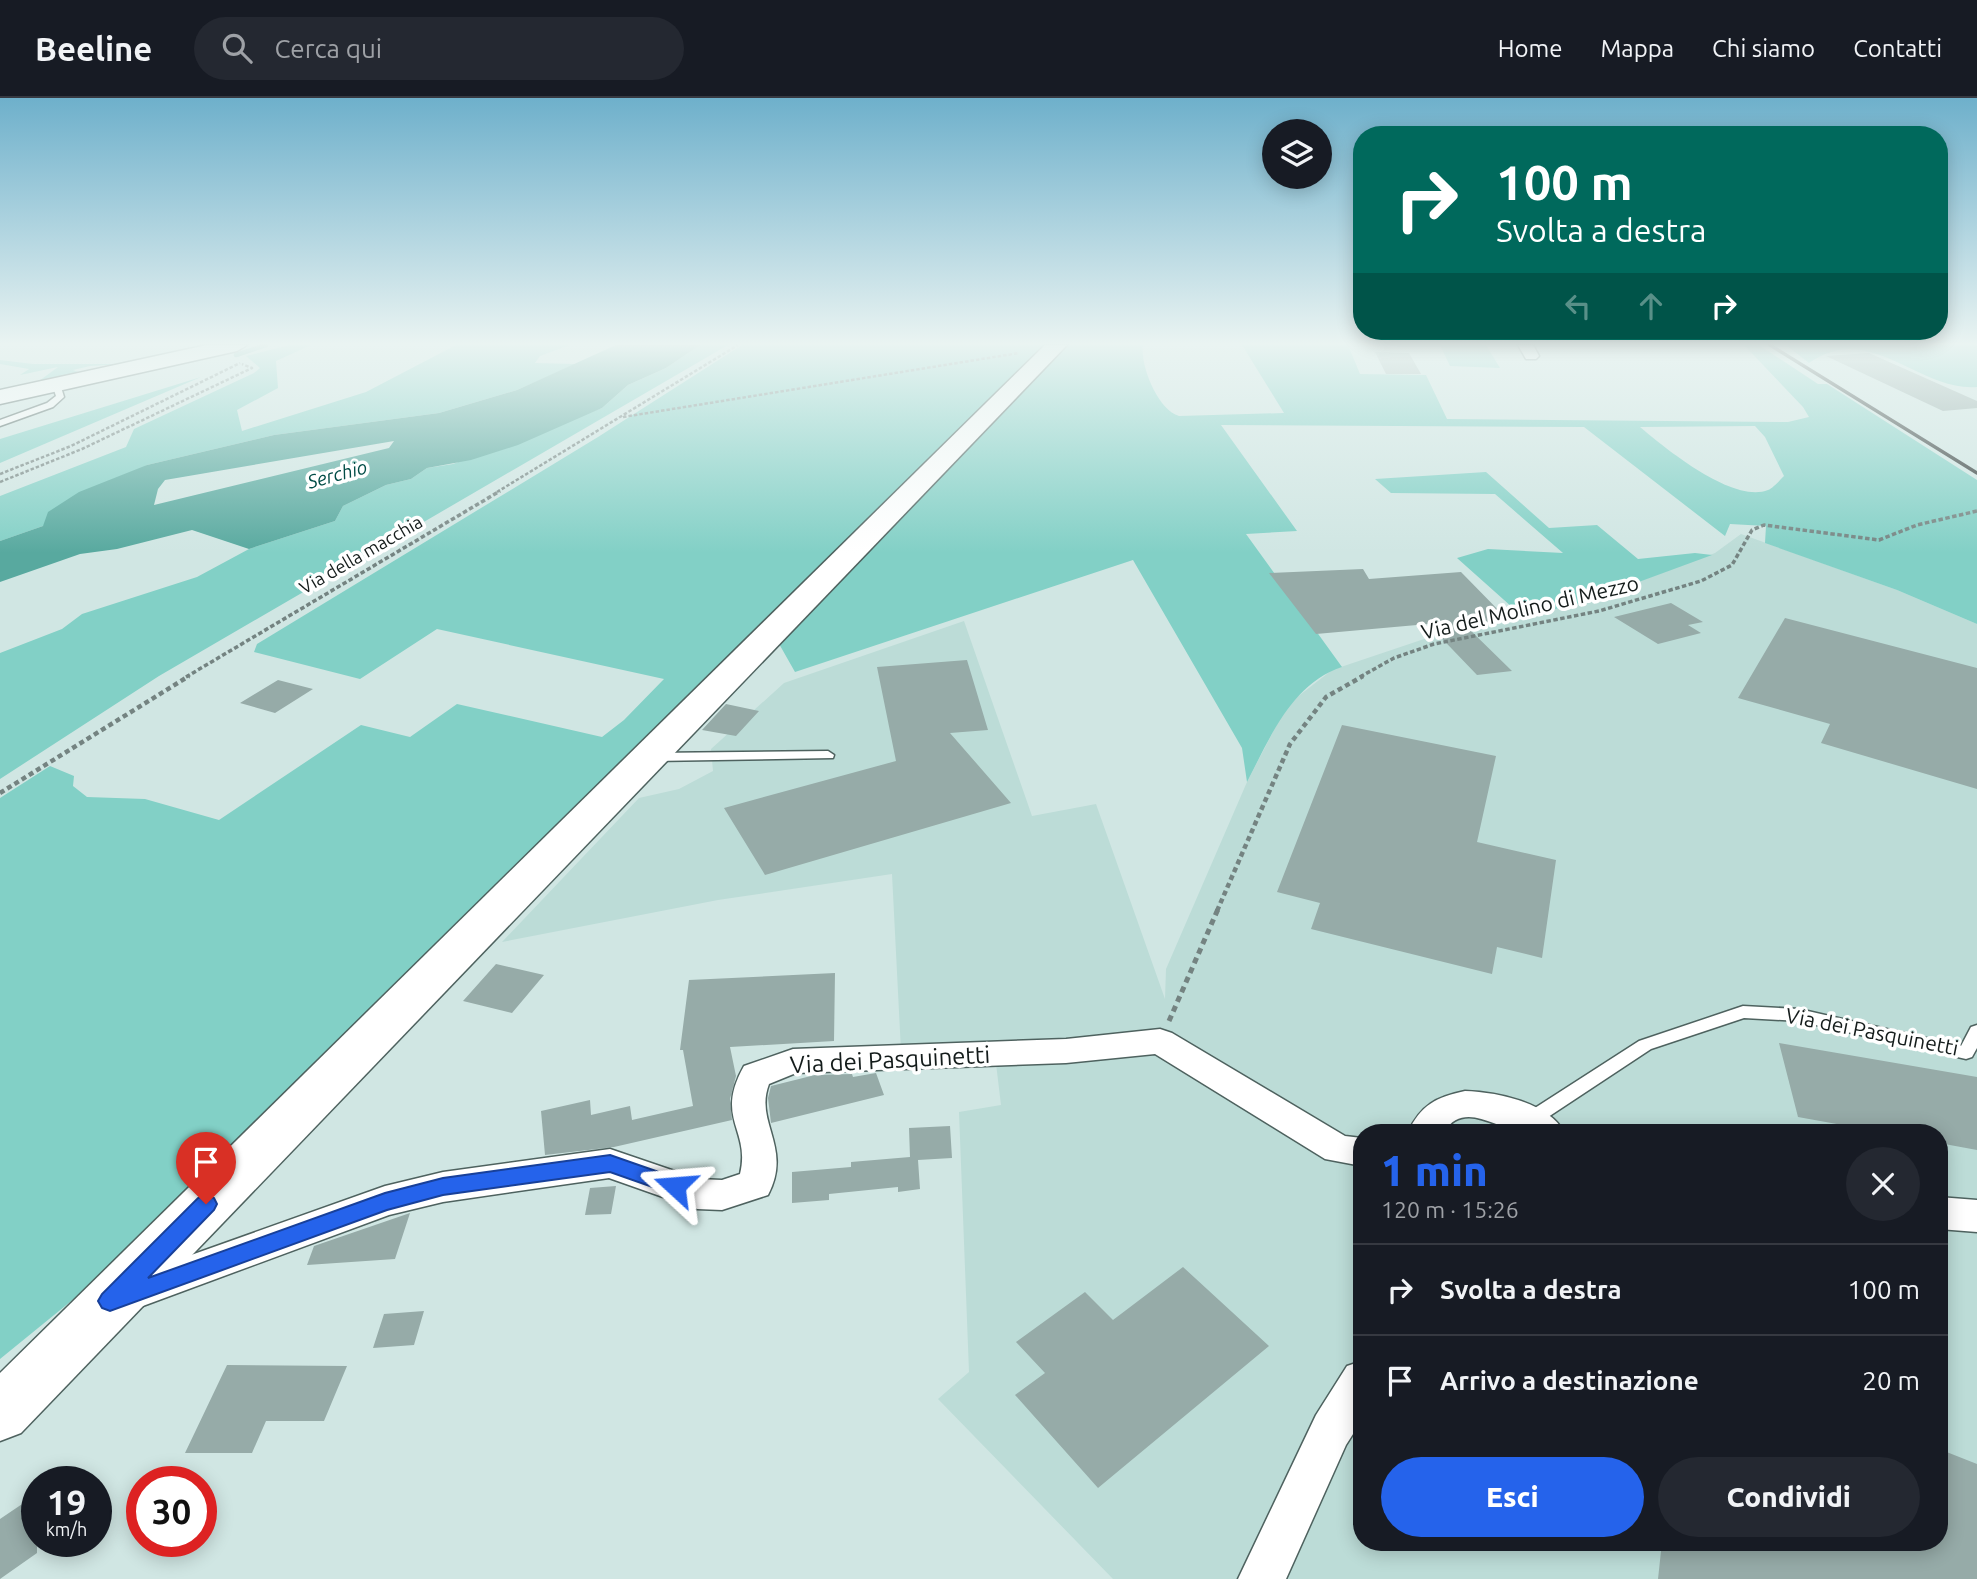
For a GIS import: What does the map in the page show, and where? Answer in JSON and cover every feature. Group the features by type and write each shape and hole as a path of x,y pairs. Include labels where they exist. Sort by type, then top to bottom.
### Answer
{"main road":[{"path":"0,1413 988,414"}],"street":[{"path":"1160,1041 1338,1149 1353,1151"},
{"name":"Via dei Pasquinetti","path":"110,1301 385,1201 443,1187 610,1163 697,1194 722,1195 755,1184 760,1172 761,1151 748,1097 756,1074 793,1061 1066,1051 1160,1041"},
{"path":"1432,1124 1442,1112 1461,1105 1483,1105 1507,1110 1534,1124"},
{"path":"1948,1214 1977,1216"},
{"path":"0,1378 48,1337 69,1343"},
{"path":"1262,1579 1331,1430 1353,1395"}],"lane":[{"path":"0,423 25,414"},
{"path":"648,757 828,755"},
{"name":"Via dei Pasquinetti","path":"1541,1124 1645,1045 1743,1012 1799,1015 1966,1053 1977,1031"}],"path":[{"path":"0,474 71,446 138,414"},
{"path":"0,482 82,450 156,414"},
{"name":"Via della macchia","path":"0,793 214,660 626,414"},
{"path":"621,417 639,414"},
{"name":"Via del Molino di Mezzo","path":"1160,1041 1290,744 1326,697 1394,658 1434,643 1599,611 1701,581 1732,565 1752,530 1764,526 1879,540 1917,525 1977,511"}],"shaded area":[{"path":"81,414 114,414 0,463 0,439"},
{"path":"166,414 238,414 242,431 296,414 431,414 274,435 147,465 43,526 0,541 0,496 126,447 134,429"},
{"path":"586,414 609,414 159,676 0,779 0,653 62,629 82,614 197,577 249,549 335,521 343,506 386,485 411,479 427,468 453,464"},
{"path":"634,414 978,414 113,1267 0,1359 0,798 50,766 74,776 73,786 87,797 145,799 219,820 361,725 410,737 457,704 602,737 624,720 664,679 437,629 360,679 254,652 257,644"},
{"path":"999,414 1445,414 1447,419 1788,422 1809,417 1807,414 1874,414 1977,480 1977,624 1897,590 1765,543 1766,526 1730,524 1725,536 1584,427 1221,425 1297,531 1246,534 1342,667 1324,675 1296,699 1284,714 1247,782 1242,748 1133,560 795,672 778,642","holes":["1755,426 1765,437 1784,476 1768,490 1753,492 1737,489 1700,472 1640,427"]},
{"path":"1486,472 1549,528 1597,525 1638,559 1695,553 1712,555 1579,604 1522,616 1457,558 1488,549 1563,553 1495,494 1391,493 1375,479"},
{"path":"1741,534 1897,590 1977,624 1977,1579 1113,1579 938,1399 969,1372 959,1112 1001,1105 994,1047 901,1051 892,874 718,900 502,942 639,798 679,789 713,771 711,749 784,683 964,621 1032,816 1096,804 1165,999 1166,969 1247,782 1287,705 1332,670 1436,635 1579,604 1715,553"}],"water":[{"name":"Serchio","path":"431,414 588,414 518,445 471,460 427,468 411,479 386,485 343,506 335,521 249,549 192,530 117,549 80,554 0,582 0,541 43,526 48,512 79,492 147,465 274,435","holes":["394,441 389,448 154,505 158,489 165,480"]}],"building":[{"path":"1363,569 1369,579 1461,572 1509,621 1466,626 1512,671 1477,675 1428,624 1316,634 1269,573"},
{"path":"1671,603 1703,622 1688,625 1701,633 1658,644 1614,617"},
{"path":"1785,618 1977,668 1977,789 1821,743 1830,724 1738,698"},
{"path":"967,660 988,730 950,733 1011,803 765,875 724,808 896,761 877,667"},
{"path":"278,680 313,689 275,713 240,703"},
{"path":"726,704 759,711 736,736 702,730"},
{"path":"1342,725 1496,756 1477,842 1556,860 1542,958 1497,947 1492,974 1311,929 1320,903 1277,892"},
{"path":"496,964 544,975 512,1013 463,1001"},
{"path":"835,973 834,1041 730,1047 736,1076 730,1099 732,1120 614,1147 545,1155 541,1111 590,1100 591,1115 630,1106 632,1120 693,1106 683,1050 680,1050 689,980"},
{"path":"1779,1043 1977,1077 1977,1150 1948,1145 1948,1124 1837,1124 1798,1117"},
{"path":"876,1073 884,1095 771,1123 768,1098 771,1086 815,1075 852,1074 853,1077"},
{"path":"950,1126 952,1158 918,1160 920,1189 898,1192 898,1187 829,1194 829,1200 792,1203 792,1172 851,1167 851,1162 910,1157 909,1128"},
{"path":"616,1186 611,1214 585,1215 590,1188"},
{"path":"410,1213 395,1259 307,1265 314,1246"},
{"path":"1183,1267 1269,1346 1098,1488 1015,1395 1045,1373 1016,1342 1085,1292 1113,1320"},
{"path":"424,1311 414,1345 373,1348 384,1314"},
{"path":"227,1365 347,1366 324,1421 266,1421 252,1453 185,1453"},
{"path":"1948,1453 1977,1464 1977,1579 1658,1579 1661,1551 1948,1551"},
{"path":"21,1505 21,1557 31,1557 0,1579 0,1519"}],"railway":[{"path":"1882,414 1977,473"}],"route":[{"path":"206,1204 110,1301 385,1201 443,1187 610,1163 675,1186"}]}
